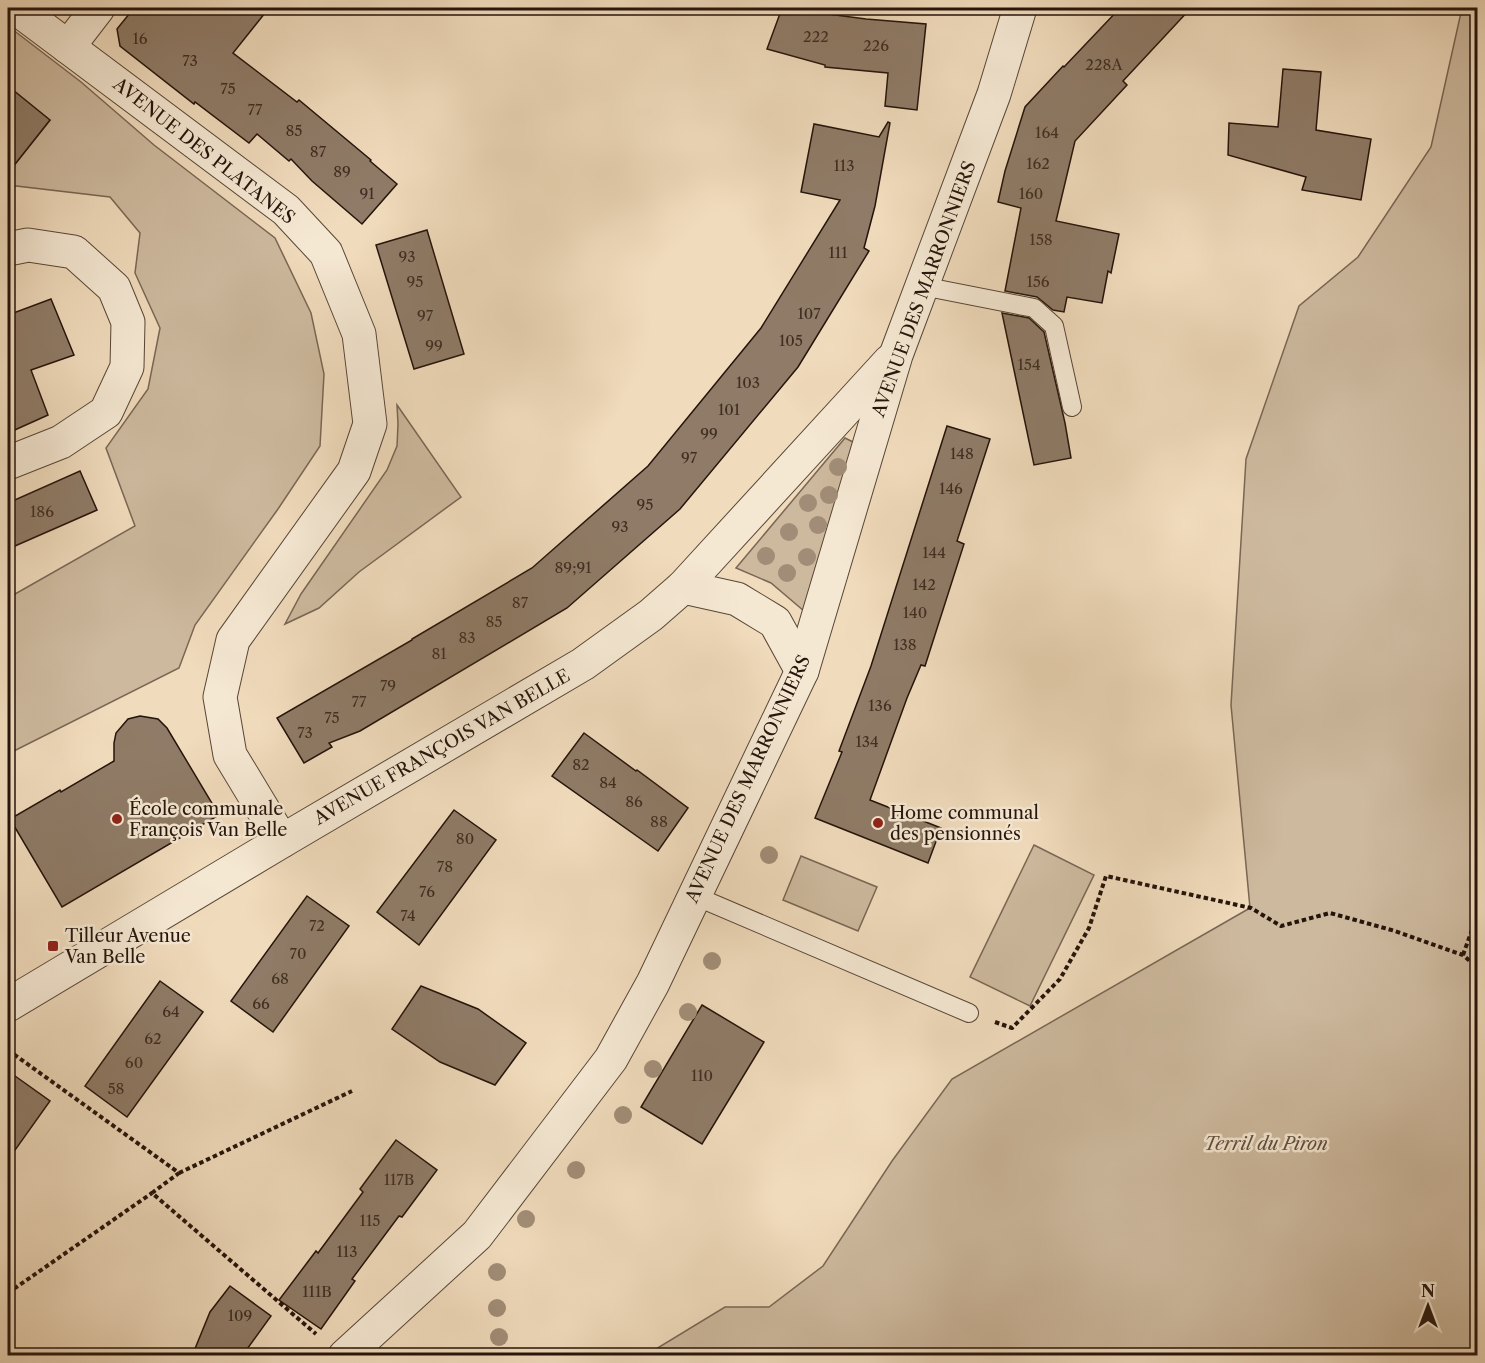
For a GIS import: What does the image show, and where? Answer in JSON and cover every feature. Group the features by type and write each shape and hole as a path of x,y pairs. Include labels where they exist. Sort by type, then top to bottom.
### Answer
{"street":[{"name":"AVENUE DES PLATANES","path":"16,8 286,210 326,253 359,334 370,424 354,471 233,640 220,697 230,755 282,841"},
{"path":"69,47 98,8"},
{"name":"AVENUE DES MARRONNIERS","path":"334,1348 477,1235 611,1059 653,983 802,671 896,355 994,94 1020,8"},
{"path":"8,249 28,246 74,252 114,288 128,322 127,368 106,412 61,442 8,464"},
{"name":"AVENUE FRANÇOIS VAN BELLE","path":"8,1005 583,664 651,615 683,587 896,355"},
{"path":"683,587 737,600 775,622 802,671"}],"lane":[{"path":"922,286 1034,308 1054,326 1072,407"},
{"path":"695,896 969,1013"}],"path":[{"path":"969,1013 1012,1028 1060,979 1089,928 1106,876 1251,908 1281,926 1330,913 1395,931 1463,956 1478,968"},
{"path":"1463,956 1478,913"},
{"path":"8,1050 179,1173"},
{"path":"8,1293 179,1173 352,1091"},
{"path":"152,1193 334,1348"}],"green space":[{"name":"Terril du Piron","path":"1462,8 1478,8 1477,1355 646,1355 725,1307 769,1307 823,1266 892,1161 952,1079 1250,908 1231,705 1246,459 1299,306 1358,257 1431,147"},
{"path":"8,26 81,82 154,145 275,238 311,313 324,374 320,446 195,625 179,668 8,754 8,598 135,526 106,448 148,389 160,328 135,273 140,233 110,197 8,185 8,173 50,120 8,86"},
{"path":"397,405 461,497 359,572 319,608 285,624 301,594 387,470 397,446"},
{"path":"845,438 857,444 804,611 771,583 736,568"},
{"path":"1034,845 1094,875 1030,1006 970,977"},
{"path":"801,856 877,887 858,931 783,900"}],"building":[{"path":"134,8 269,8 233,53 297,102 299,100 397,184 362,224 312,181 291,159 289,161 257,134 249,143 195,102 194,104 120,46 117,29"},
{"path":"782,8 926,24 917,110 885,106 888,73 825,67 825,65 767,49"},
{"path":"1120,8 1191,8 1123,81 1127,85 1075,141 1056,221 1119,234 1111,273 1108,271 1102,303 1067,297 1064,312 1053,310 1037,297 1005,291 1021,208 998,202 1025,107"},
{"path":"1283,69 1321,72 1316,130 1371,139 1361,200 1302,190 1306,177 1228,155 1229,123 1278,127"},
{"path":"8,86 50,120 8,173"},
{"path":"888,122 890,123 875,206 864,248 869,251 798,367 680,509 567,608 360,731 329,743 332,747 304,763 277,718 532,568 648,466 761,328 840,200 801,192 814,124 879,137"},
{"path":"427,230 464,354 414,369 376,245"},
{"path":"51,299 74,355 31,370 48,415 8,433 8,315"},
{"path":"1002,313 1029,318 1044,332 1071,458 1034,465"},
{"path":"947,426 990,439 957,541 964,544 925,666 921,665 907,698 870,800 941,828 928,863 815,818 842,752 839,751 871,666"},
{"path":"80,471 97,510 8,549 8,503"},
{"path":"140,716 158,719 167,728 219,815 62,907 10,819 114,761 116,733 128,719"},
{"path":"584,733 688,808 658,851 552,776"},
{"path":"454,810 496,840 419,945 377,912"},
{"path":"307,896 349,926 273,1032 231,1001"},
{"path":"160,981 203,1012 127,1117 85,1086"},
{"path":"421,986 478,1009 526,1043 495,1085 440,1062 392,1029"},
{"path":"702,1005 764,1042 702,1144 641,1107"},
{"path":"8,1071 50,1101 8,1160"},
{"path":"396,1140 437,1170 352,1279 355,1281 321,1329 279,1300 316,1251 318,1253 363,1192 360,1189"},
{"path":"230,1286 271,1316 242,1356 192,1356 210,1312"}],"place":[{"name":"École communale François Van Belle","path":"117,819"},
{"name":"Home communal des pensionnés","path":"878,823"},
{"name":"Tilleur Avenue Van Belle","path":"53,946"}]}
